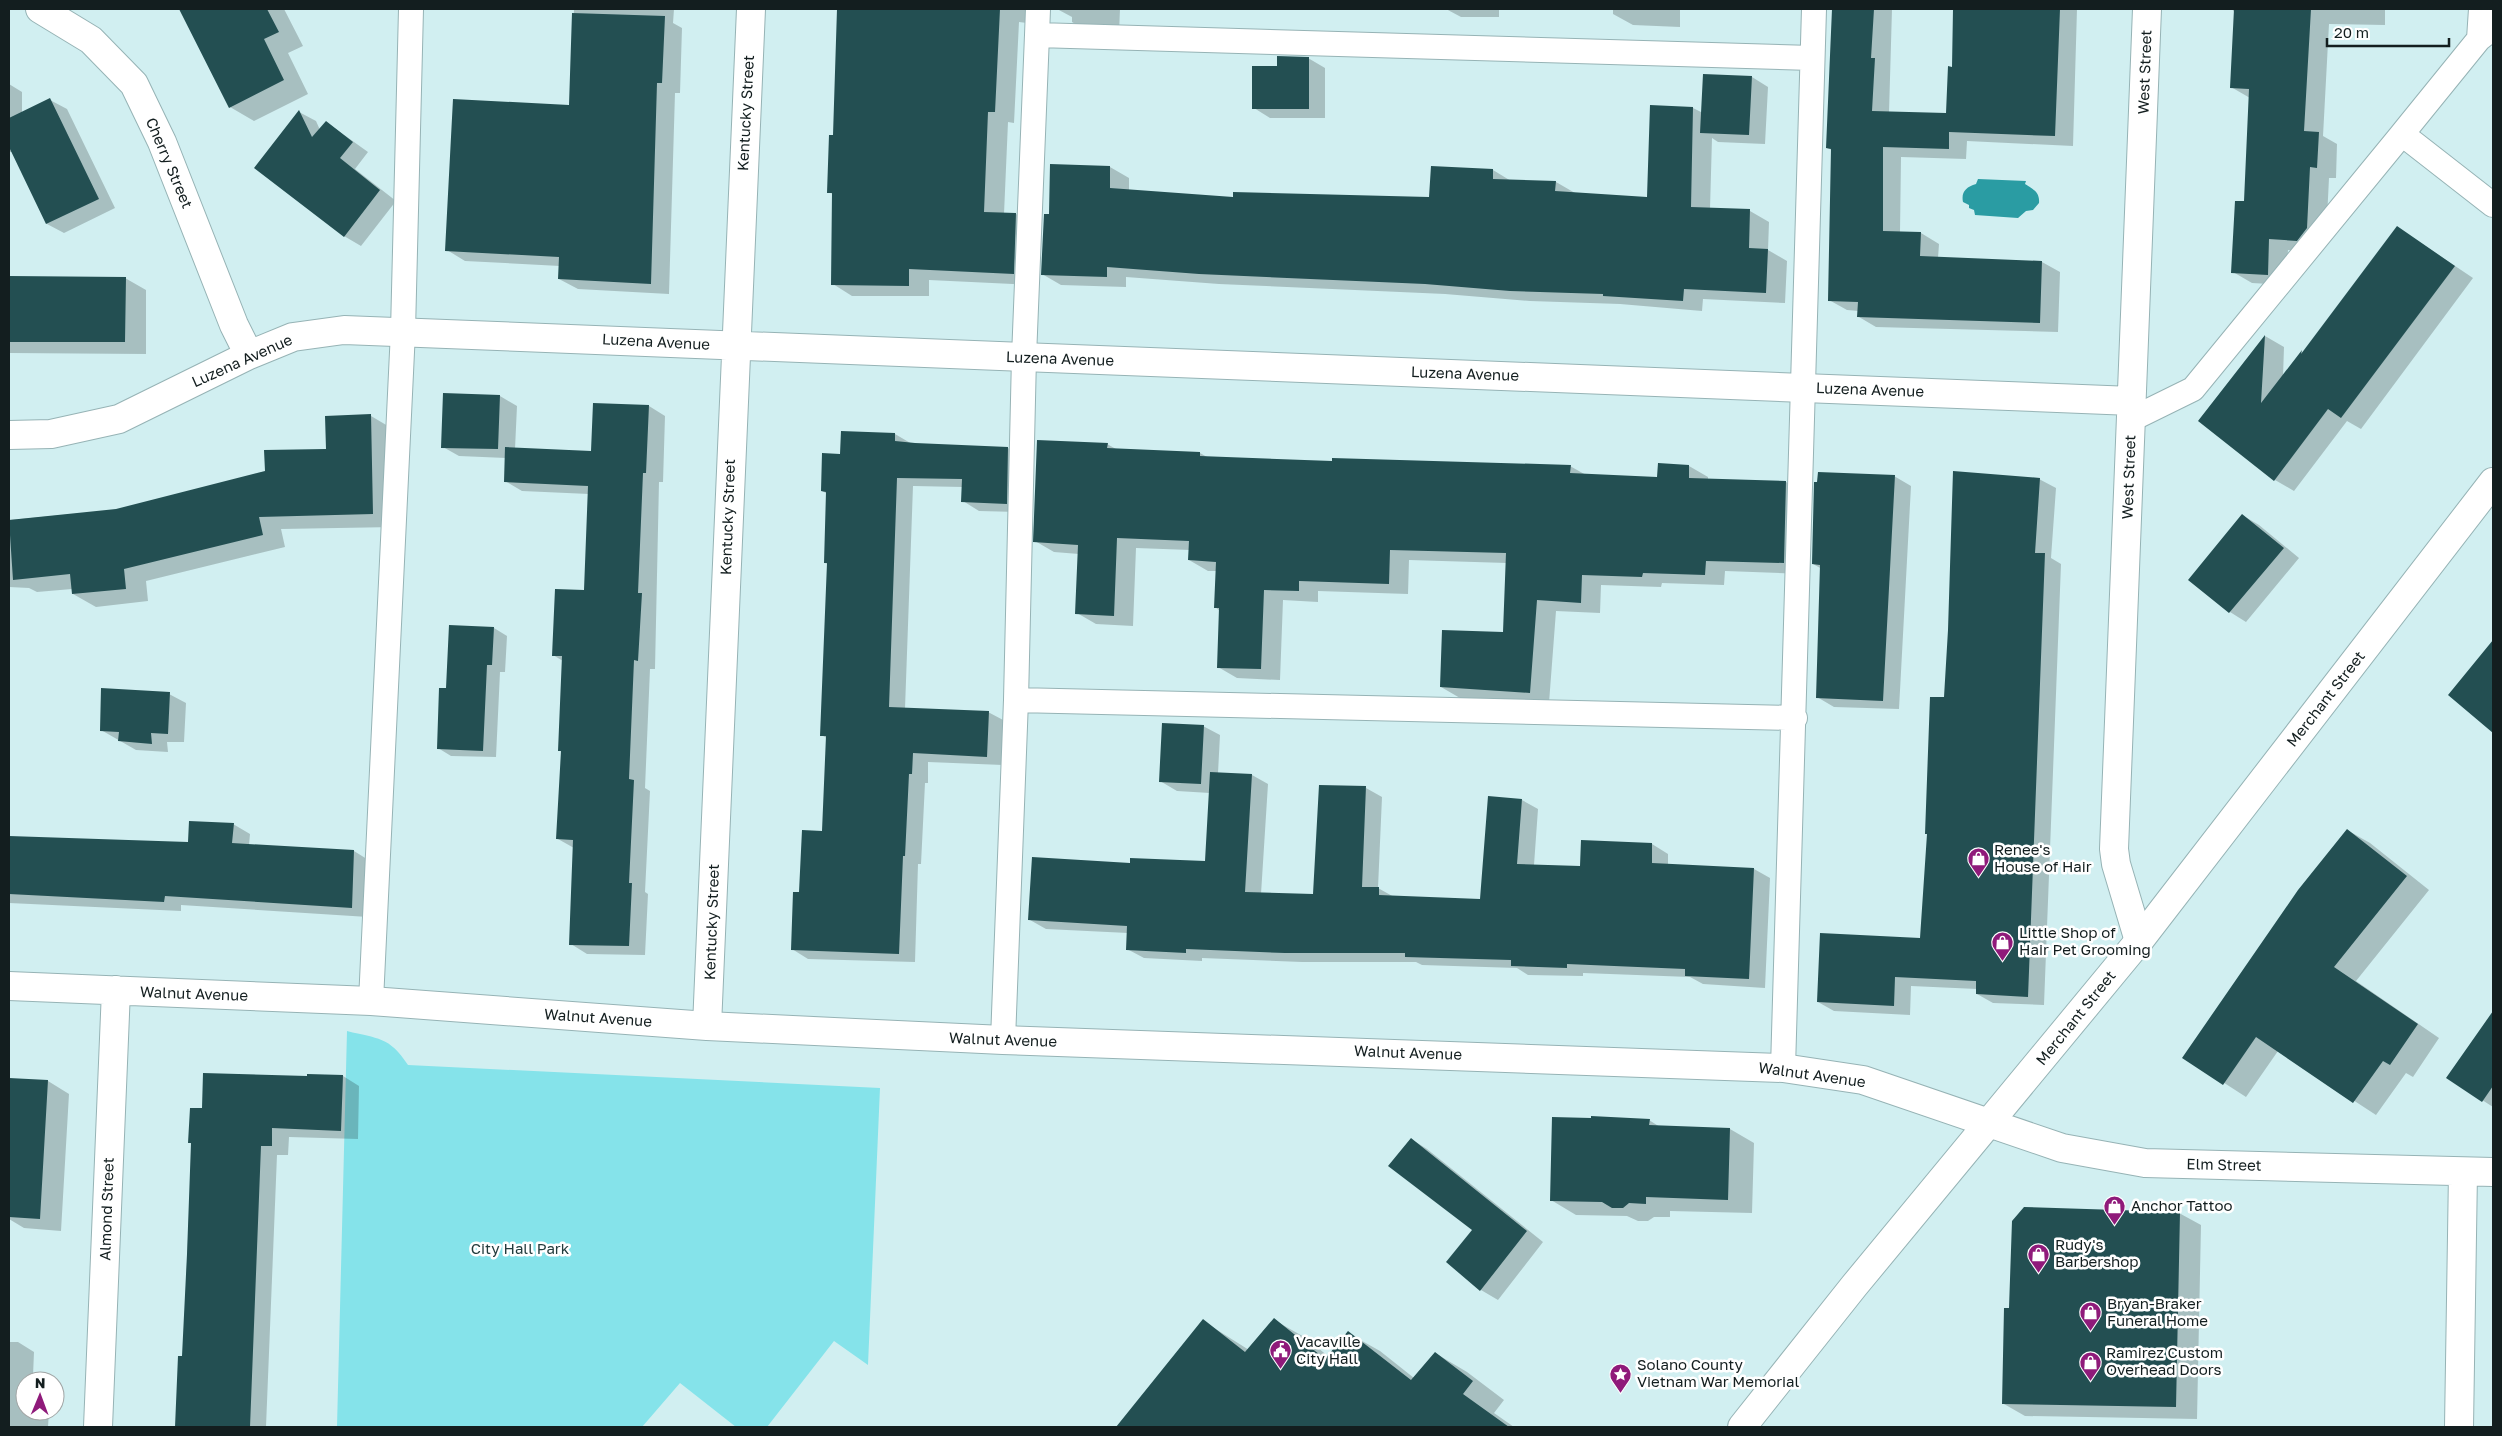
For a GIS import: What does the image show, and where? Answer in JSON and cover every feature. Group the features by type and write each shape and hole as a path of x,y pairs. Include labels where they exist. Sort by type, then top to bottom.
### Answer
{"street":[{"name":"Cherry Street","path":"40,9 91,40 134,84 162,142 234,325 249,355"},
{"name":"Kentucky Street","path":"707,1026 750,9"},
{"name":"West Street","path":"2139,941 2116,864 2114,849 2147,9"},
{"name":"Luzena Avenue","path":"9,435 51,434 119,419 249,355 293,337 344,330 1803,387 2132,410"},
{"name":"Merchant Street","path":"1742,1427 1854,1286 2139,941 2493,482"},
{"name":"Walnut Avenue","path":"9,986 371,1001 707,1026 1003,1040 1783,1068 1863,1080 1990,1123"},
{"name":"Almond Street","path":"98,1427 116,990"},
{"name":"Elm Street","path":"1990,1123 2062,1148 2145,1163 2493,1172"},
{"path":"2459,1427 2463,1172"}],"lane":[{"path":"371,1001 403,331 411,9"},
{"path":"1003,1040 1016,700 1024,357 1038,9"},
{"path":"1783,1068 1795,718 1814,9"},
{"path":"2132,410 2193,389 2486,34 2481,9"},
{"path":"1037,35 1812,58"},
{"path":"2402,134 2493,205"},
{"path":"1016,700 1795,718"}],"green space":[{"name":"City Hall Park","path":"347,1031 382,1040 395,1049 408,1065 880,1088 868,1365 834,1341 767,1427 736,1427 680,1383 642,1427 337,1427"}],"shaded area":[{"path":"1978,179 2026,181 2025,184 2037,193 2039,203 2033,210 2026,211 2018,218 1975,215 1974,210 1963,202 1963,195 1967,188 1976,184"}],"building":[{"path":"179,9 267,9 279,32 264,39 284,80 229,108"},
{"path":"837,9 1000,9 995,112 988,112 984,212 1016,213 1014,274 909,269 909,286 831,285 832,193 827,193 829,135 833,135"},
{"path":"1832,9 1874,9 1871,58 1875,58 1872,111 1946,113 1948,66 1952,67 1953,9 2060,9 2055,136 1949,132 1949,149 1883,147 1883,231 1921,232 1920,256 2042,261 2040,323 1857,317 1858,302 1828,301 1831,149 1826,148"},
{"path":"2234,9 2311,9 2304,131 2319,132 2317,168 2310,167 2307,228 2297,241 2269,239 2268,275 2231,273 2235,201 2244,201 2249,89 2230,88"},
{"path":"572,13 665,16 662,83 657,83 651,284 558,279 559,257 445,251 453,99 569,105"},
{"path":"1277,56 1309,57 1309,109 1252,109 1252,66 1277,66"},
{"path":"1703,74 1752,76 1749,135 1700,133"},
{"path":"50,98 99,199 46,224 9,147 9,118"},
{"path":"1650,105 1693,107 1691,207 1750,209 1749,248 1768,249 1766,293 1684,289 1683,301 1603,296 1603,294 1510,291 1425,284 1199,274 1107,267 1107,277 1041,275 1044,214 1049,214 1050,164 1110,166 1110,188 1233,197 1233,192 1429,197 1431,166 1493,169 1493,179 1556,181 1555,191 1647,197"},
{"path":"299,110 312,137 326,121 353,142 340,158 380,190 344,237 254,168"},
{"path":"2397,226 2455,266 2341,418 2328,409 2274,481 2198,421 2265,335 2261,403 2302,350 2301,354"},
{"path":"9,276 126,277 125,342 9,342"},
{"path":"443,393 500,395 498,449 441,448"},
{"path":"593,403 649,405 646,473 643,473 638,593 642,593 638,661 634,660 629,779 634,780 629,883 632,883 629,946 569,945 573,840 556,839 561,751 558,751 562,656 552,656 555,589 584,590 588,486 504,482 505,447 591,451"},
{"path":"371,414 373,514 259,517 263,535 124,569 126,589 72,594 70,574 13,580 9,520 116,509 265,471 264,450 326,449 325,416"},
{"path":"841,431 895,433 895,441 915,443 1008,447 1007,504 961,502 962,479 897,478 889,707 989,711 987,757 913,753 912,774 909,774 905,856 903,856 899,954 791,950 793,892 799,892 802,830 822,831 826,736 820,736 827,563 824,563 826,492 821,491 822,453 840,454"},
{"path":"1037,440 1108,443 1107,448 1200,452 1200,456 1332,461 1332,458 1571,465 1570,473 1657,477 1658,463 1689,465 1689,478 1786,481 1784,563 1706,561 1705,575 1643,573 1642,577 1582,575 1581,603 1537,600 1530,693 1440,687 1442,630 1503,632 1506,553 1390,550 1389,584 1299,581 1299,591 1264,590 1261,669 1217,668 1219,608 1214,608 1216,562 1188,560 1189,541 1117,538 1114,616 1075,614 1078,545 1033,542"},
{"path":"1953,471 2040,478 2035,553 2045,553 2028,997 1976,994 1976,981 1895,977 1894,1006 1817,1002 1820,933 1920,938 1927,834 1925,834 1930,697 1944,697"},
{"path":"1818,472 1895,475 1883,701 1816,698 1820,565 1812,564 1814,482 1817,482"},
{"path":"2242,514 2284,548 2229,613 2188,580"},
{"path":"449,625 494,627 492,665 487,665 483,751 437,749 439,688 446,688"},
{"path":"2493,640 2493,733 2448,695"},
{"path":"101,688 170,692 168,734 151,733 152,744 118,741 119,732 100,731"},
{"path":"1162,723 1204,725 1201,784 1159,782"},
{"path":"1210,772 1252,774 1245,892 1313,894 1319,785 1366,786 1362,887 1379,887 1379,895 1480,899 1488,796 1522,799 1517,864 1580,866 1581,840 1652,843 1652,863 1754,868 1749,979 1685,976 1685,969 1567,964 1567,968 1511,966 1511,960 1405,957 1405,953 1285,953 1186,949 1186,953 1126,950 1127,926 1028,920 1032,857 1130,863 1130,858 1205,861"},
{"path":"189,821 234,823 232,843 354,850 352,908 165,896 164,902 9,894 9,836 188,842"},
{"path":"2347,829 2407,876 2334,967 2418,1024 2390,1065 2383,1061 2353,1103 2256,1037 2223,1085 2182,1058 2298,890"},
{"path":"2493,1011 2493,1086 2482,1102 2446,1078"},
{"path":"203,1073 307,1076 307,1074 343,1075 341,1131 272,1128 272,1146 261,1146 250,1427 175,1427 178,1356 182,1356 187,1254 191,1143 188,1143 190,1108 202,1108"},
{"path":"9,1078 48,1080 40,1219 9,1217"},
{"path":"1591,1116 1650,1119 1649,1125 1730,1128 1728,1200 1646,1197 1646,1204 1629,1203 1623,1208 1612,1208 1602,1202 1550,1201 1552,1117 1591,1118"},
{"path":"1411,1138 1527,1231 1480,1291 1446,1262 1472,1230 1388,1166"},
{"path":"2024,1207 2180,1212 2176,1407 2002,1404 2004,1308 2009,1308 2012,1221"},
{"name":"Vacaville City Hall","path":"1274,1318 1325,1359 1348,1331 1411,1380 1435,1352 1473,1381 1463,1394 1509,1427 1116,1427 1203,1319 1245,1352"}],"place":[{"name":"Renee's House of Hair","path":"1978,878"},
{"name":"Little Shop of Hair Pet Grooming","path":"2003,961"},
{"name":"Anchor Tattoo","path":"2115,1225"},
{"name":"Rudy's Barbershop","path":"2039,1273"},
{"name":"Bryan-Braker Funeral Home","path":"2091,1332"},
{"name":"Vacaville City Hall","path":"1280,1370"},
{"name":"Ramirez Custom Overhead Doors","path":"2090,1381"},
{"name":"Solano County Vietnam War Memorial","path":"1621,1393"}]}
